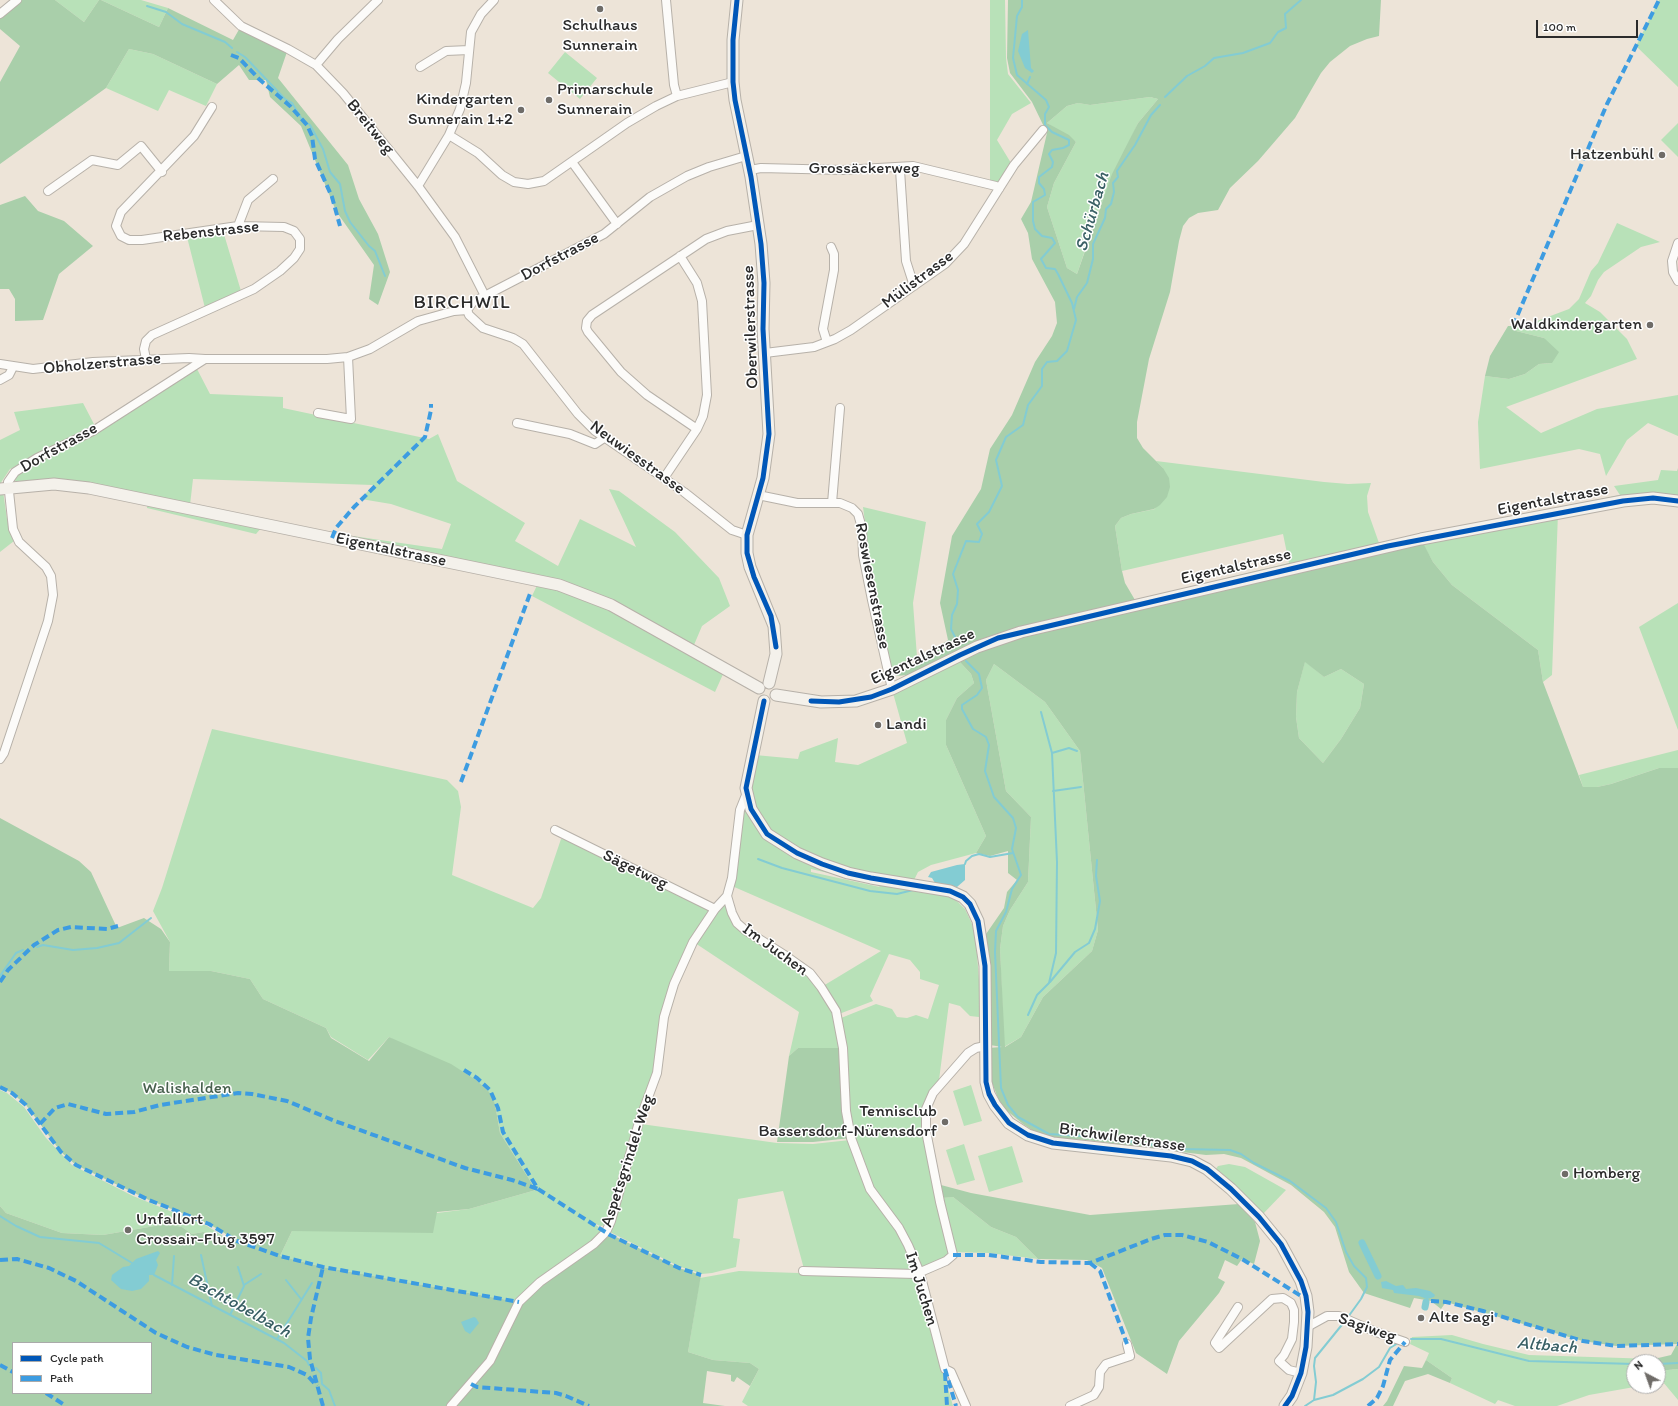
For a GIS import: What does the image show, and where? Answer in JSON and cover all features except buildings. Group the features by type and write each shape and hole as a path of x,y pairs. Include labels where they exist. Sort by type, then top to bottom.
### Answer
{"street":[{"path":"0,14 16,0"},
{"path":"316,65 338,39 378,0"},
{"path":"418,186 449,135 460,109 466,84 471,32 476,21 494,0"},
{"path":"666,0 674,85 677,96"},
{"name":"Oberwilerstrasse","path":"737,0 733,40 733,82 746,156 750,170 763,264 769,434 763,478 747,534 747,553 750,566 774,626 776,654 769,683"},
{"name":"Breitweg","path":"218,2 241,26 288,49 316,65 343,93 418,186 456,237 485,296"},
{"path":"420,67 446,52 469,50"},
{"path":"449,135 478,153 502,175 514,182 528,184 544,181 626,123 656,106 677,96 733,82"},
{"name":"Rebenstrasse","path":"146,359 144,349 146,341 152,335 254,289 280,271 294,258 300,249 300,239 294,231 284,227 238,226 142,240 129,240 121,236 116,226 122,212 162,172 194,136 212,107"},
{"name":"Mülistrasse","path":"765,353 798,350 827,342 851,330 945,264 964,244 1014,165 1043,130"},
{"path":"48,191 92,160 118,165 141,146 162,172"},
{"name":"Dorfstrasse","path":"467,310 473,302 589,243 617,224 650,197 687,176 709,167 746,156"},
{"path":"572,162 617,224"},
{"name":"Grossäckerweg","path":"750,170 761,168 843,170 913,166 996,186 999,189"},
{"path":"900,170 906,261 914,286"},
{"path":"238,226 248,200 273,179"},
{"path":"697,429 654,399 629,379 612,362 588,332 586,324 592,315 706,239 720,233 758,225"},
{"path":"1678,243 1672,261 1673,272 1678,281"},
{"path":"827,342 823,328 834,270 834,254 831,247"},
{"path":"664,478 697,429 703,416 707,395 703,312 697,283 680,256"},
{"path":"205,359 327,359 348,357 370,349 418,321 454,311 467,310"},
{"name":"Neuwiesstrasse","path":"467,310 469,315 483,328 513,338 523,344 578,414 604,438 664,478 732,530 747,534"},
{"path":"318,413 351,419 348,357"},
{"name":"Obholzerstrasse","path":"0,364 33,369 93,362 146,359 205,359"},
{"name":"Dorfstrasse","path":"0,759 4,753 48,621 53,596 51,576 46,567 19,542 13,529 4,488 11,476 22,466 93,431 205,359"},
{"path":"0,380 9,375 13,367"},
{"path":"832,503 840,408"},
{"path":"517,423 570,434 596,444 604,438"},
{"name":"Eigentalstrasse","path":"4,488 54,484 89,488 560,586 611,605 759,688"},
{"name":"Roswiesenstrasse","path":"758,495 797,503 832,503 846,505 852,508 861,520 863,555 892,689"},
{"name":"Eigentalstrasse","path":"776,695 811,701 839,702 871,697 892,689 998,638 1043,627 1420,539 1623,501 1653,498 1678,501"},
{"path":"769,683 776,689 776,695 773,700 764,701 758,695 759,688 763,684 769,683"},
{"path":"727,896 732,878 740,810 746,795 746,780 764,701"},
{"name":"Birchwilerstrasse","path":"746,795 751,809 767,834 797,853 848,873 950,891 967,900 978,921 985,966 985,1071 989,1094 1001,1114 1017,1129 1040,1140 1053,1143 1172,1156 1192,1161 1207,1169 1231,1189 1264,1223 1289,1256 1306,1296 1307,1327 1301,1374 1292,1396 1285,1406"},
{"name":"Sägetweg","path":"555,830 715,909"},
{"name":"Aspetsgrindel-Weg","path":"451,1406 490,1361 519,1302 540,1282 594,1244 606,1232 611,1221 639,1122 657,1073 664,1017 674,984 693,942 715,909 727,896"},
{"name":"Im Juchen","path":"727,896 732,913 737,923 745,930 810,973 836,1011 843,1048 846,1111 851,1138 870,1189 902,1233 920,1273 945,1369 951,1372 966,1406"},
{"path":"803,1271 912,1274 920,1273 946,1261 953,1255 940,1202 926,1131 926,1109 928,1100 968,1053 976,1048 985,1046"},
{"path":"1238,1308 1215,1344 1219,1348 1272,1299 1283,1298 1291,1303 1294,1310 1292,1339 1279,1361 1289,1370 1301,1374"},
{"name":"Sagiweg","path":"1307,1327 1327,1316 1346,1319 1405,1342"},
{"path":"1070,1406 1094,1395 1100,1387 1100,1372 1106,1364 1130,1356 1127,1344"}],"green space":[{"path":"19,0 55,0 84,22 99,0 101,0 159,27 168,8 233,40 241,26 288,49 278,78 348,165 359,199 378,234 390,272 378,305 369,299 374,265 336,211 301,126 270,97 266,80 249,80 239,65 217,84 153,54 129,49 106,88 0,164 0,82 20,46 0,29 0,17"},
{"path":"55,0 99,0 84,22"},
{"path":"101,0 141,0 168,8 159,27"},
{"path":"990,0 1005,0 1006,58 1008,74 1031,103 1012,114 997,140 1011,163 996,186 990,183"},
{"path":"1008,0 1381,0 1379,36 1350,46 1330,62 1321,73 1295,118 1258,161 1230,188 1218,210 1198,213 1189,218 1183,226 1170,292 1149,359 1137,422 1137,438 1143,448 1163,468 1169,478 1170,487 1167,497 1160,505 1154,509 1131,514 1121,518 1115,526 1122,571 1125,583 1135,600 1421,539 1433,562 1452,585 1538,650 1543,682 1583,787 1597,787 1611,784 1659,768 1678,768 1678,1369 1666,1370 1666,1356 1671,1355 1677,1344 1616,1346 1583,1341 1446,1302 1441,1309 1431,1301 1414,1298 1410,1308 1364,1293 1349,1272 1335,1227 1324,1212 1291,1185 1241,1158 1224,1154 1206,1155 1086,1140 1054,1138 1032,1130 1023,1124 1006,1110 999,1101 988,1072 988,1048 1002,1047 990,1045 990,979 986,934 1004,908 1007,892 1017,880 1008,873 1008,851 990,856 976,853 986,836 946,745 946,720 957,698 974,683 971,674 953,652 908,675 896,676 948,640 940,603 952,536 981,489 990,449 1012,415 1035,362 1052,336 1057,323 1055,302 1032,259 1028,233 1021,219 1031,202 1047,133 1032,102 1010,73 1007,58","holes":["1150,97 1158,99 1138,123 1112,174 1077,274 1067,268 1047,207 1054,183 1076,142 1069,135 1047,123 1067,106 1078,103 1090,105","1305,662 1324,677 1341,669 1364,684 1360,708 1341,739 1323,763 1299,738 1296,717 1297,692","994,664 1045,702 1080,751 1098,930 1092,951 1043,997 1021,1037 1005,1047 1000,949 1003,926 1010,910 1028,882 1031,817 1006,791 986,680"]},
{"path":"1659,0 1678,0 1678,87 1636,46"},
{"path":"129,49 153,54 217,84 206,106 169,90 158,111 106,88"},
{"path":"565,52 597,78 580,99 548,73"},
{"path":"1150,97 1158,99 1138,123 1099,209 1077,274 1067,268 1047,207 1054,183 1076,142 1047,123 1067,106 1078,103 1090,105"},
{"path":"1678,123 1678,157 1661,140"},
{"path":"25,196 38,211 64,221 93,246 59,274 43,320 15,321 15,299 9,289 0,289 0,205"},
{"path":"1617,223 1660,242 1641,247 1604,272 1598,280 1591,296 1585,303 1600,312 1627,339 1637,359 1506,407 1541,433 1597,409 1678,395 1678,436 1648,423 1627,440 1606,476 1600,454 1579,449 1480,469 1478,422 1485,376 1509,379 1525,374 1539,364 1552,363 1544,338 1516,331 1513,326 1524,326 1569,309 1579,299 1591,271 1598,263"},
{"path":"223,231 241,291 205,308 187,237"},
{"path":"1508,326 1513,326 1516,331 1544,338 1559,352 1552,363 1539,364 1525,374 1509,379 1485,376 1490,356"},
{"path":"197,369 210,394 283,397 283,408 429,439 438,434 457,481 525,523 515,541 558,566 580,519 636,547 609,489 619,491 675,532 719,578 730,606 702,626 691,652 724,672 715,692 532,596 541,577 339,534 442,549 451,524 391,504 361,499 373,485 193,479 190,505 15,481 16,475"},
{"path":"83,403 95,426 10,469 0,484 0,440 20,430 14,412"},
{"path":"1156,461 1324,482 1348,484 1371,483 1367,496 1368,512 1379,543 1620,495 1614,486 1658,480 1661,470 1677,471 1678,468 1678,501 1660,499 1558,513 1552,675 1543,682 1538,650 1452,585 1433,562 1420,539 1135,600 1289,563 1283,534 1122,571 1115,526 1121,518 1131,514 1155,509 1163,468"},
{"path":"3,491 7,519 14,541 0,552 0,492"},
{"path":"147,503 262,527 256,534 147,508"},
{"path":"863,507 926,522 913,603 917,657 892,673 875,600"},
{"path":"1678,603 1678,730 1639,627"},
{"path":"958,660 971,674 974,683 957,698 946,720 946,745 986,836 976,853 931,865 918,872 913,882 850,870 779,840 753,808 749,781 755,755 798,759 800,752 838,738 835,762 858,765 907,743 893,693"},
{"path":"1305,661 1324,677 1341,669 1364,684 1360,708 1341,739 1323,763 1299,738 1296,717 1297,692"},
{"path":"994,664 1045,702 1080,751 1098,930 1092,951 1043,997 1021,1037 1004,1047 1000,949 1003,926 1010,910 1028,882 1031,817 1006,791 986,680"},
{"path":"212,729 447,780 458,791 461,807 452,875 533,908 541,898 561,839 573,841 712,910 672,984 656,1072 606,1225 600,1226 590,1221 606,1232 519,1302 323,1267 280,1256 292,1231 469,1209 536,1190 500,1133 495,1104 389,1037 368,1060 331,1037 326,1028 263,999 250,979 211,971 169,971 170,942 153,911 162,888"},
{"path":"1678,750 1678,768 1659,768 1611,784 1597,787 1583,787 1579,775"},
{"path":"747,809 780,848 949,897 958,902 965,909 972,924 976,941 979,980 979,1017 970,1016 960,1006 949,1003 939,1080 925,1101 937,1198 953,1197 991,1227 1016,1237 1038,1259 989,1253 950,1252 945,1260 920,1271 904,1232 872,1192 853,1138 848,1111 841,1018 876,1004 892,1009 897,1017 907,1018 916,1015 928,1019 939,985 920,979 920,972 910,960 889,954 870,996 873,1001 839,1014 823,986 881,951 732,886 741,812","holes":["811,869 876,884 880,887 811,872"]},
{"name":"Walishalden","path":"0,818 79,861 91,872 117,928 144,918 161,929 170,942 169,971 211,971 250,979 263,999 326,1028 331,1038 369,1061 389,1037 451,1064 476,1080 489,1092 495,1104 500,1133 536,1190 469,1209 437,1212 433,1233 292,1231 280,1256 323,1267 519,1302 606,1232 679,1268 701,1275 688,1352 713,1360 750,1363 759,1369 750,1386 737,1377 734,1382 731,1381 731,1375 707,1371 703,1403 725,1406 0,1406 0,1206 6,1213 62,1233 103,1235 166,1224 182,1227 192,1234 203,1232 236,1240 209,1224 149,1200 76,1165 61,1152 26,1105 12,1093 0,1087"},
{"path":"723,903 727,904 730,914 808,975 820,989 835,1018 841,1048 798,1048 789,1056 799,1012 695,943"},
{"path":"798,1048 843,1048 851,1138 813,1142 777,1142 789,1056"},
{"path":"971,1085 982,1121 964,1126 953,1091"},
{"path":"0,1090 7,1093 24,1107 46,1138 72,1165 133,1196 207,1226 226,1238 203,1232 192,1234 182,1227 166,1224 103,1235 62,1233 6,1213 0,1206"},
{"path":"641,1124 777,1143 813,1144 850,1140 868,1190 899,1232 916,1272 804,1269 783,1191 738,1199 733,1238 740,1239 736,1267 712,1273 702,1274 678,1266 608,1231"},
{"path":"964,1144 975,1180 957,1185 946,1150"},
{"path":"1012,1146 1023,1182 989,1192 978,1156"},
{"path":"1229,1164 1245,1167 1286,1190 1262,1215 1215,1170 1218,1166"},
{"path":"941,1185 971,1193 1090,1215 1239,1204 1255,1222 1260,1241 1254,1264 1242,1259 1237,1266 1225,1260 1218,1278 1225,1282 1219,1293 1179,1341 1167,1374 1136,1353 1102,1268 1087,1260 1038,1259 1016,1237 991,1227 953,1197 942,1198"},
{"path":"739,1271 917,1277 953,1406 748,1406 742,1402 759,1369 750,1363 713,1360 688,1352 700,1278"},
{"path":"1452,1335 1529,1355 1626,1358 1626,1388 1589,1395 1557,1406 1515,1406 1498,1400 1495,1404 1450,1383 1452,1378 1426,1360 1429,1353 1410,1344 1412,1337"},
{"path":"1426,1360 1452,1378 1450,1383 1428,1374 1405,1381 1393,1406 1383,1406 1387,1401 1404,1366 1422,1368"},
{"path":"1678,1369 1678,1400 1666,1386 1666,1370"}],"water":[{"path":"1028,30 1031,68 1034,71 1032,73 1025,68 1018,51 1022,34"},
{"path":"965,864 965,880 957,887 935,883 932,878 928,877 931,872"},
{"path":"158,1251 160,1253 156,1260 158,1265 154,1275 149,1275 149,1281 141,1289 132,1291 121,1289 111,1280 112,1275 123,1267 129,1266 136,1259"},
{"path":"1386,1281 1396,1286 1403,1285 1406,1289 1416,1288 1430,1291 1435,1295 1434,1297 1427,1299 1419,1296 1394,1293 1393,1290 1382,1288 1381,1282"},
{"path":"474,1317 479,1323 470,1334 465,1331 461,1322"}],"waterway":[{"name":"Schürbach","path":"958,643 951,629 952,615 957,604 958,590 953,574 966,541 979,542 982,534 977,524 989,512 1002,486 996,460 1006,437 1023,425 1028,405 1042,386 1042,369 1047,362 1057,361 1067,351 1076,320 1072,303 1058,274 1055,269 1046,268 1041,259 1055,243 1052,238 1042,236 1035,229 1033,221 1033,202 1045,195 1044,189 1039,183 1039,177 1052,167 1053,162 1049,154 1052,150 1069,145 1069,140 1052,132 1045,125 1045,114 1049,107 1046,100 1017,75 1013,58 1017,16 1022,7 1022,0"},
{"name":"Schürbach","path":"1165,97 1187,76 1205,66 1214,58 1243,53 1270,43 1278,32 1286,28 1285,14 1301,0"},
{"path":"147,6 166,12 182,24 225,42 232,48"},
{"path":"237,52 245,57 285,99 292,103 303,121 310,125 323,149 330,172 340,184 345,211 350,222 369,246 375,251 385,276"},
{"name":"Altbach","path":"1027,84 1030,77"},
{"name":"Schürbach","path":"1074,309 1077,297 1087,283 1093,259 1093,244 1105,218 1106,209 1111,204 1114,192 1113,183 1118,177 1117,171 1135,145 1151,115 1160,105"},
{"path":"966,661 979,674 982,688 977,695 962,705 962,709 973,729 986,737 989,745 985,771 994,797 1013,818 1016,828 1012,849 1021,875 1012,889 1006,912 996,931 995,952 1001,1088 1008,1105 1018,1117 1049,1134 1099,1137 1182,1149 1230,1150 1241,1154 1254,1163 1290,1181 1326,1208 1336,1222 1346,1252 1354,1266 1366,1278 1367,1287 1361,1299 1348,1317"},
{"path":"1028,1015 1037,995 1049,983 1056,953 1057,862 1052,753 1041,712"},
{"path":"1052,753 1069,748 1077,751"},
{"path":"1053,791 1081,787"},
{"path":"965,864 966,861 972,856 979,854 990,857 1013,853"},
{"path":"758,859 782,868 870,891 897,894 913,890"},
{"path":"1050,982 1075,952 1089,943 1095,929 1100,901 1096,876 1097,860"},
{"path":"37,947 43,945 73,950 97,948 119,943 151,918"},
{"path":"0,976 16,953 23,950"},
{"path":"0,1216 16,1226 40,1237 99,1243 132,1263"},
{"path":"1362,1243 1378,1276"},
{"path":"201,1255 212,1306"},
{"path":"172,1285 174,1256"},
{"path":"230,1315 244,1286 238,1267"},
{"path":"244,1285 261,1274"},
{"name":"Bachtobelbach","path":"154,1275 284,1343 307,1361 309,1365"},
{"path":"286,1280 301,1299"},
{"path":"277,1339 312,1283"},
{"path":"1425,1307 1426,1302"},
{"path":"1314,1400 1316,1382 1314,1366 1315,1358 1345,1321"},
{"name":"Altbach","path":"1411,1339 1441,1339 1529,1361 1626,1364"},
{"name":"Altbach","path":"1305,1406 1314,1400 1333,1395 1363,1379 1379,1367 1390,1348 1398,1343"},
{"name":"Altbach","path":"1666,1364 1678,1363"},
{"name":"Bachtobelbach","path":"316,1368 321,1373 322,1384 329,1390 335,1406"}],"marked path":[{"path":"1513,326 1607,104 1659,0"},
{"path":"231,55 239,58 259,79 290,106 307,125 312,136 315,159 332,197 340,226"},
{"path":"900,165 900,170"},
{"path":"332,538 336,528 354,507 425,437 431,404"},
{"path":"461,782 531,591"},
{"path":"0,982 8,970 34,945 58,930 71,927 107,929 118,926"},
{"path":"464,1070 477,1078 490,1090 498,1108 503,1132 538,1189 610,1235 679,1268 701,1275"},
{"path":"0,1087 12,1093 26,1105 61,1152 76,1165 149,1200 209,1224 237,1241 280,1256 323,1267 519,1302"},
{"path":"40,1124 55,1108 68,1104 106,1114 134,1112 160,1105 238,1093 252,1094 287,1101 335,1121 465,1168 512,1180 538,1189"},
{"path":"953,1255 989,1255 1041,1262 1090,1263 1151,1239 1165,1235 1182,1235 1208,1242 1242,1259 1301,1296 1306,1296"},
{"path":"0,1260 17,1259 49,1268 76,1281 156,1333 187,1347 216,1355 289,1367 307,1375 317,1386"},
{"path":"1090,1263 1100,1271 1127,1344"},
{"path":"323,1267 308,1338 310,1359 323,1406"},
{"path":"1431,1301 1446,1302 1483,1311 1583,1341 1616,1346 1678,1344"},
{"path":"1368,1406 1377,1398 1383,1386 1390,1360 1405,1342"},
{"path":"0,1365 12,1371"},
{"path":"945,1369 956,1406"},
{"path":"945,1373 947,1406"},
{"path":"471,1384 477,1387 556,1393 589,1406"},
{"path":"48,1394 66,1406"}],"cycle path":[{"path":"737,0 733,40 733,82 735,100 751,177 761,244 764,283 763,329 769,434 763,478 747,535 747,553 754,577 771,616 776,647"},
{"path":"811,701 839,702 871,697 892,689 998,638 1388,546 1623,501 1653,498 1678,501"},
{"path":"764,701 746,788 751,809 767,834 797,853 848,873 950,891 963,897 970,904 978,921 985,966 986,1082 989,1094 995,1105 1009,1123 1028,1135 1053,1143 1171,1156 1192,1161 1207,1169 1231,1189 1259,1217 1281,1244 1301,1281 1306,1296 1308,1312 1306,1347 1301,1373 1292,1396 1285,1406"}],"place":[{"name":"Schulhaus Sunnerain","path":"600,9"},
{"name":"Primarschule Sunnerain","path":"549,100"},
{"name":"Kindergarten Sunnerain 1+2","path":"521,110"},
{"name":"Hatzenbühl","path":"1662,155"},
{"name":"Waldkindergarten","path":"1650,325"},
{"name":"Landi","path":"878,725"},
{"name":"Tennisclub Bassersdorf-Nürensdorf","path":"945,1122"},
{"name":"Homberg","path":"1565,1174"},
{"name":"Unfallort Crossair-Flug 3597","path":"128,1230"},
{"name":"Alte Sagi","path":"1421,1318"}],"district":[{"name":"BIRCHWIL","path":"462,303"}]}
